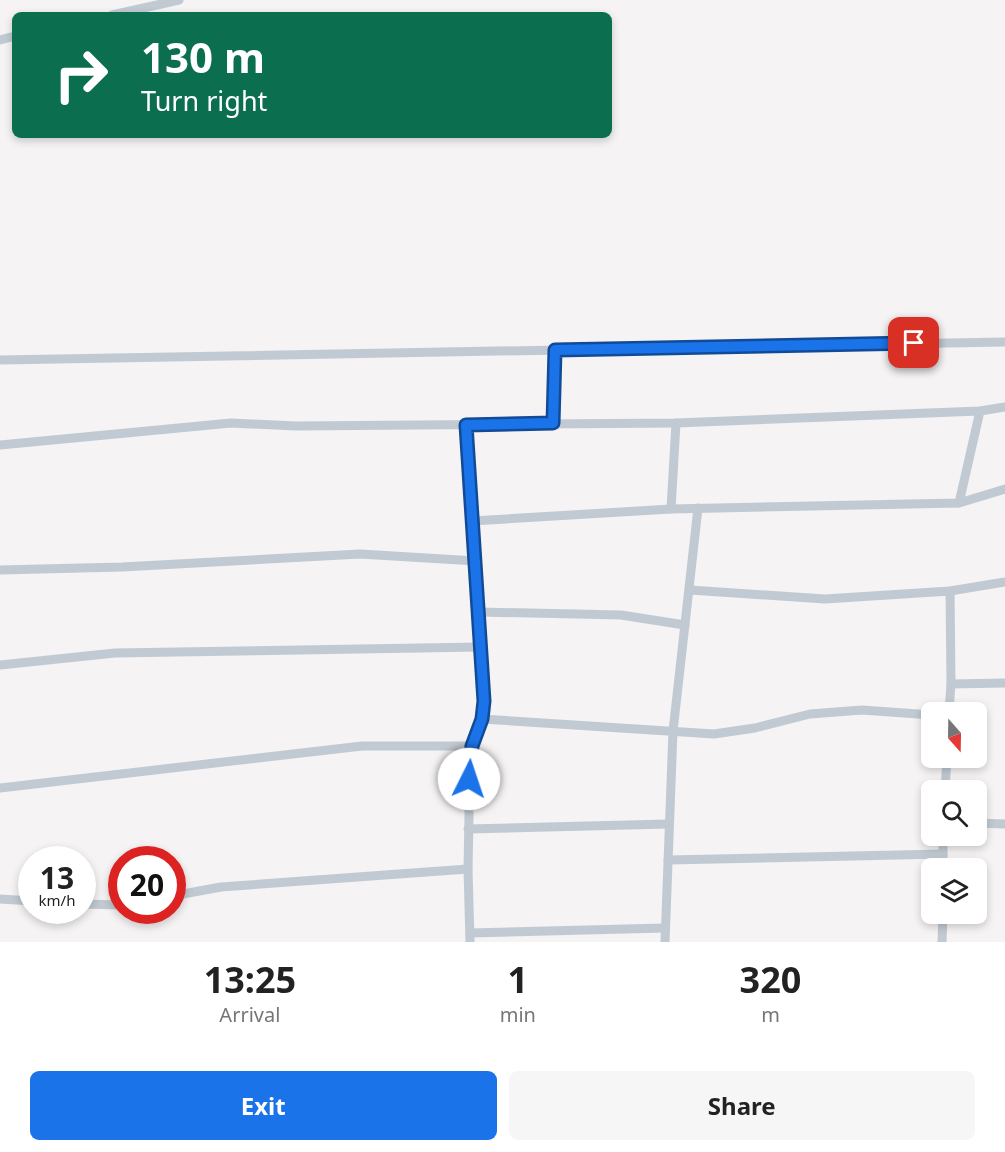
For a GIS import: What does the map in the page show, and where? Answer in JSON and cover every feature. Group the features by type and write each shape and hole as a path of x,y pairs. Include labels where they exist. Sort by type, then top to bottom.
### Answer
{"lane":[{"path":"125,12 179,0"},
{"path":"0,360 1005,342"},
{"path":"553,423 555,350"},
{"path":"0,445 231,423 296,426 676,423 980,411 1005,407"},
{"path":"959,503 980,411"},
{"path":"671,509 676,423"},
{"path":"466,425 484,701 482,719 472,746 468,830 470,938 665,928"},
{"path":"472,520 698,508 959,503 1005,489"},
{"path":"665,942 673,731 698,508"},
{"path":"0,570 122,567 360,554 476,561"},
{"path":"690,590 815,599 950,591 1005,582"},
{"path":"950,591 950,702"},
{"path":"479,612 621,615 685,625"},
{"path":"0,665 115,653 480,647"},
{"path":"951,684 1005,683"},
{"path":"482,719 714,734 755,728 810,714 862,710 921,714"},
{"path":"0,788 362,746 472,746"},
{"path":"987,823 1005,824"},
{"path":"468,830 668,824"},
{"path":"943,846 943,858"},
{"path":"668,860 943,854"},
{"path":"186,893 221,887 468,869"},
{"path":"0,899 18,900"},
{"path":"942,942 943,924"}],"route":[{"path":"469,779 472,746 482,719 484,701 466,425 553,423 555,350 914,343"}]}
